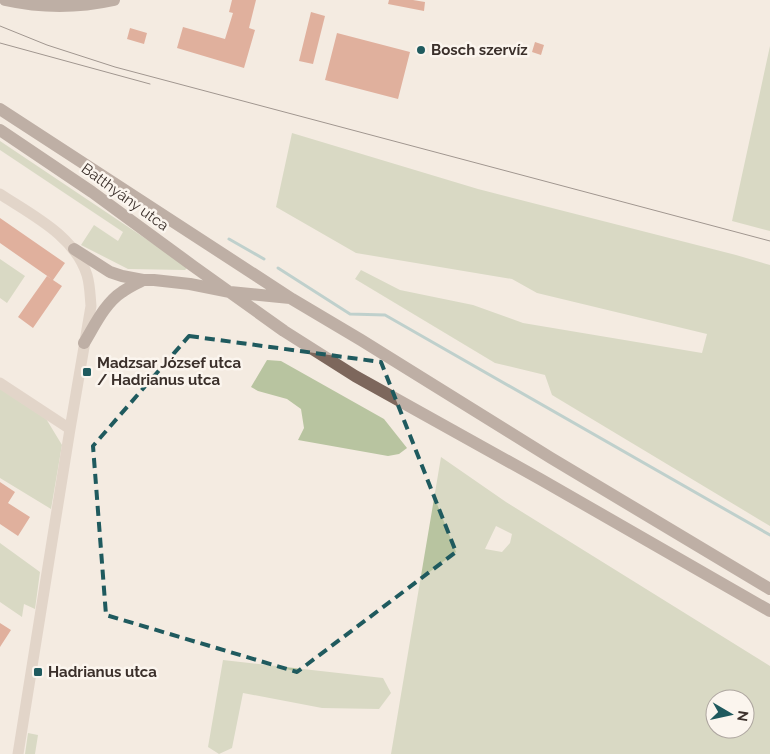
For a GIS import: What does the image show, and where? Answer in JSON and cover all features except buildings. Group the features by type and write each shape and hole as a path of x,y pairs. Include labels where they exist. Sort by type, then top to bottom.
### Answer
{"main road":[{"path":"5,0 32,5 59,6 114,0"},
{"name":"Batthyány utca","path":"0,109 292,299 770,590"},
{"name":"Batthyány utca","path":"0,130 92,192 284,331 355,376 532,474 770,611"},
{"path":"74,249 110,272 122,276 292,299"},
{"path":"84,343 109,304 121,292 143,280"}],"street":[{"path":"0,194 56,232 74,249 90,287 91,306 18,754"},
{"path":"0,383 70,429"}],"highlighted area":[{"path":"189,336 381,362 456,552 297,672 106,615 93,446"}],"green space":[{"path":"770,46 770,231 732,221"},
{"path":"292,133 478,189 770,265 770,526 552,395 545,375 495,363 355,279 361,270 400,290 473,305 523,323 702,353 707,334 537,293 512,279 356,253 276,207"},
{"path":"0,141 188,267 185,270 128,269 81,245 94,225 118,241 123,232 0,150"},
{"path":"0,259 25,276 7,303 0,298"},
{"path":"267,360 281,361 384,419 407,448 399,454 388,456 298,440 304,428 301,409 287,399 258,391 251,387"},
{"path":"0,388 45,417 62,445 51,509 0,478"},
{"path":"441,457 506,502 770,666 770,754 391,754","holes":["496,526 512,534 510,543 502,552 485,549"]},
{"path":"0,543 40,572 35,609 24,604 22,617 0,602"},
{"path":"223,660 383,678 391,693 379,709 322,708 243,693 232,748 219,754 208,747"},
{"path":"28,733 38,735 35,754 25,754"}],"waterway":[{"path":"229,239 264,259"},
{"path":"278,268 350,314 385,315 770,535"}],"tram line":[{"path":"0,26 47,45 115,67 770,241"},
{"path":"0,43 150,84"}],"place":[{"name":"Bosch szervíz","path":"421,50"},
{"name":"Madzsar József utca / Hadrianus utca","path":"87,372"},
{"name":"Hadrianus utca","path":"38,672"}]}
